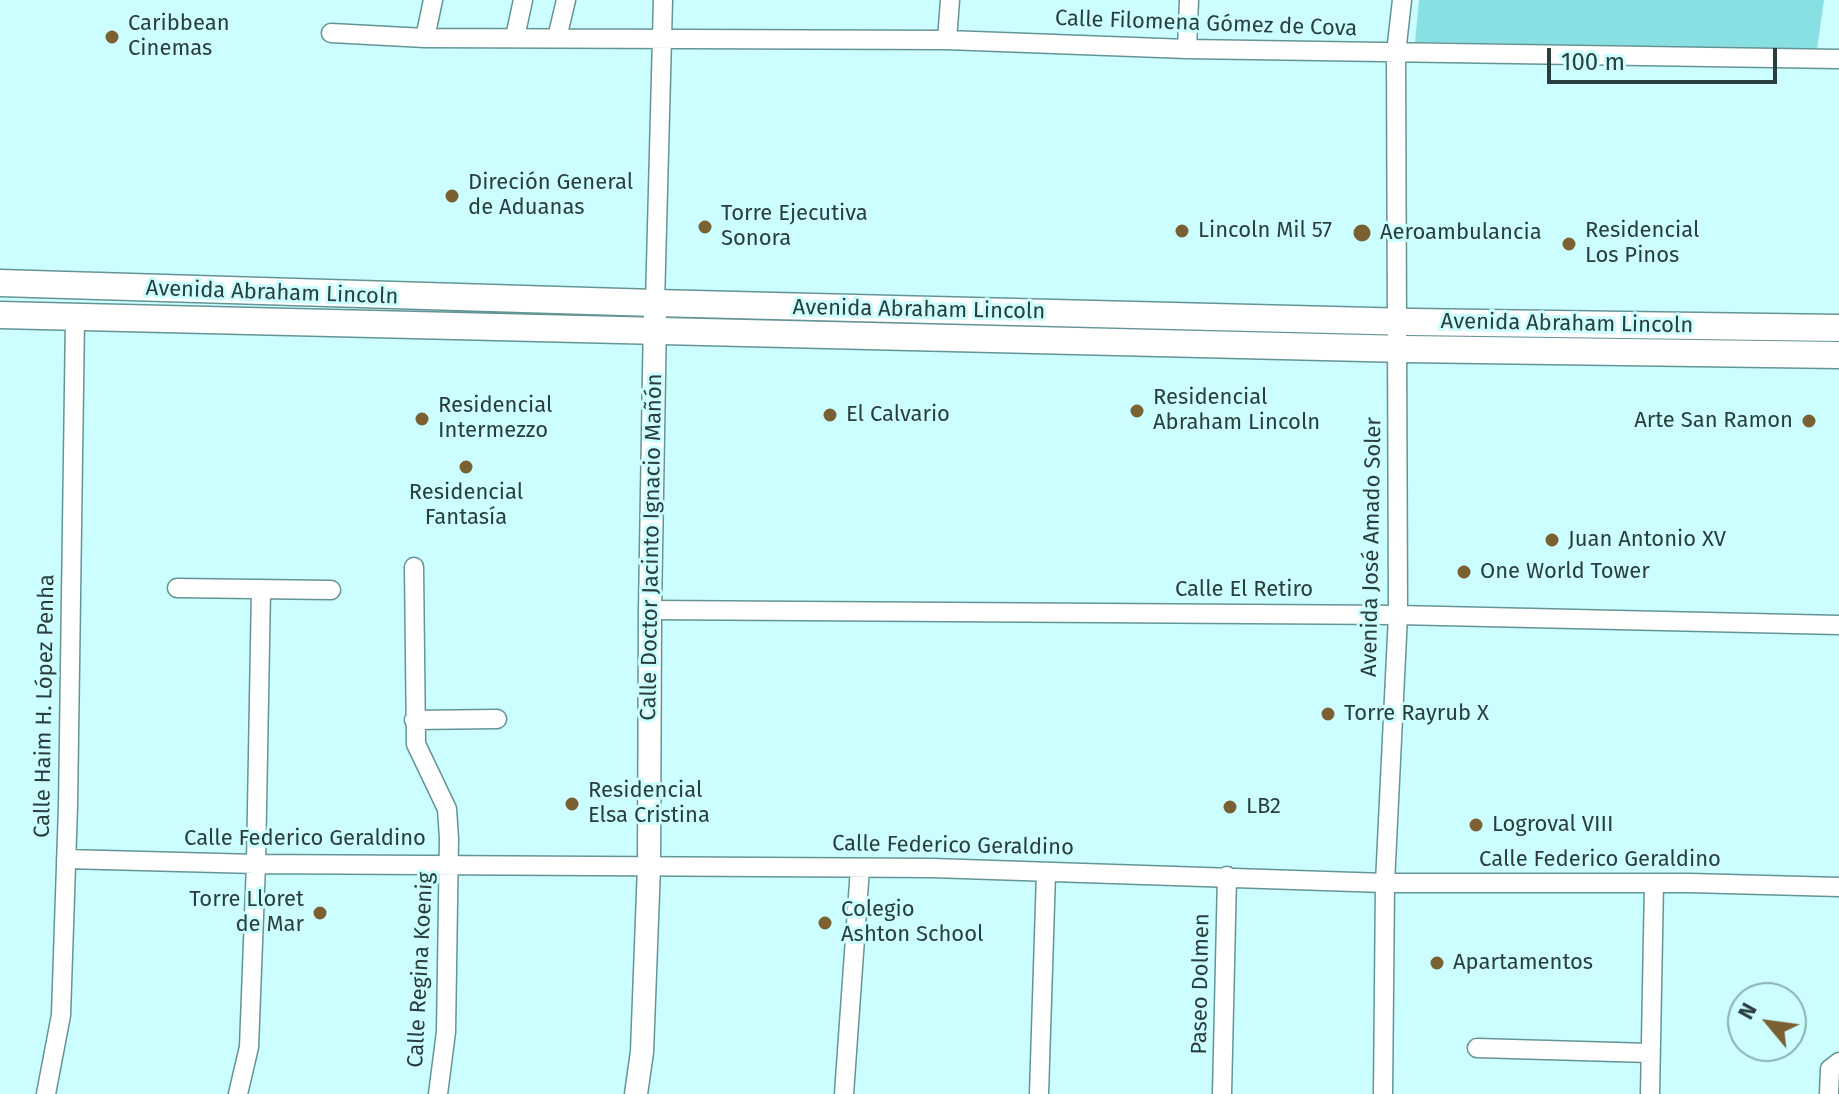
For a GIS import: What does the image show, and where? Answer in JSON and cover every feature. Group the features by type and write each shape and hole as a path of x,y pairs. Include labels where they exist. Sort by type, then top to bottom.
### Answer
{"main road":[{"name":"Avenida Abraham Lincoln","path":"0,283 655,303 1839,328"},
{"name":"Avenida Abraham Lincoln","path":"0,315 1397,349 1839,355"}],"street":[{"path":"425,38 433,0"},
{"path":"515,37 523,0"},
{"path":"557,38 566,0"},
{"name":"Calle Doctor Jacinto Ignacio Mañón","path":"636,1094 644,1011 649,866 650,610 663,0"},
{"path":"947,40 950,0"},
{"path":"1187,49 1189,0"},
{"name":"Avenida José Amado Soler","path":"1383,1094 1385,883 1398,615 1396,53 1402,0"},
{"name":"Calle Filomena Gómez de Cova","path":"331,33 425,38 947,40 1396,53 1838,53"},
{"name":"Calle Haim H. López Penha","path":"46,1094 61,1015 75,318"},
{"name":"Calle Regina Koenig","path":"414,567 416,744 447,809 446,1032 438,1094"},
{"path":"177,588 331,590"},
{"path":"238,1094 249,1047 261,589"},
{"name":"Calle El Retiro","path":"650,610 1398,615 1839,625"},
{"path":"414,720 497,719"},
{"name":"Calle Federico Geraldino","path":"66,859 256,864 860,868 1227,876 1385,883 1839,887"},
{"path":"844,1094 860,868"},
{"path":"1039,1094 1046,873"},
{"name":"Paseo Dolmen","path":"1222,1094 1227,876"},
{"path":"1650,1094 1654,883"},
{"path":"1477,1048 1650,1053"},
{"path":"1829,1094 1830,1069 1839,1062"}],"shaded area":[{"path":"1419,0 1824,0 1817,49 1415,42"}],"place":[{"name":"Caribbean Cinemas","path":"112,37"},
{"name":"Direción General de Aduanas","path":"452,196"},
{"name":"Torre Ejecutiva Sonora","path":"705,227"},
{"name":"Lincoln Mil 57","path":"1182,231"},
{"name":"Aeroambulancia","path":"1362,233"},
{"name":"Residencial Los Pinos","path":"1569,244"},
{"name":"Residencial Abraham Lincoln","path":"1137,411"},
{"name":"El Calvario","path":"830,415"},
{"name":"Residencial Intermezzo","path":"422,419"},
{"name":"Arte San Ramon","path":"1809,421"},
{"name":"Residencial Fantasía","path":"466,467"},
{"name":"Juan Antonio XV","path":"1552,540"},
{"name":"One World Tower","path":"1464,572"},
{"name":"Torre Rayrub X","path":"1328,714"},
{"name":"Residencial Elsa Cristina","path":"572,804"},
{"name":"LB2","path":"1230,807"},
{"name":"Logroval VIII","path":"1476,825"},
{"name":"Torre Lloret de Mar","path":"320,913"},
{"name":"Colegio Ashton School","path":"825,923"},
{"name":"Apartamentos","path":"1437,963"}]}
